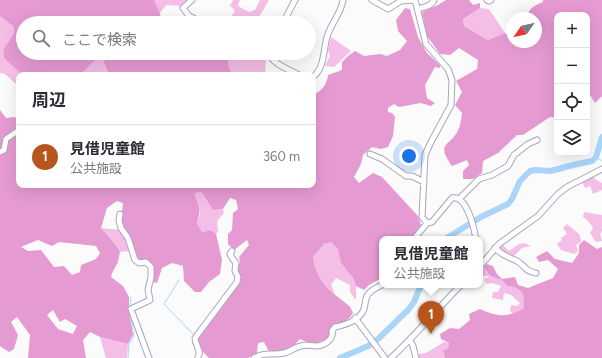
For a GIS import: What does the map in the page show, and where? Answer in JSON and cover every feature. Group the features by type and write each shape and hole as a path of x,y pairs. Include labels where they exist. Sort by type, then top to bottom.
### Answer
{"street":[{"path":"189,16 183,8 192,0"},
{"path":"287,16 295,0"},
{"path":"316,73 324,58 327,36 342,8 343,0"},
{"path":"372,0 388,9 401,1 415,0 426,44 448,69 452,80 451,106 427,150 422,216 426,223"},
{"path":"418,9 430,5 434,0"},
{"path":"273,60 289,72"},
{"path":"0,152 4,150 6,139 16,132"},
{"path":"459,199 476,182 508,166 514,155 528,144 536,140"},
{"path":"370,154 382,159 406,176 412,176 424,182"},
{"path":"483,262 507,237 538,216 558,194 567,187 602,169"},
{"path":"416,236 426,223 432,222 436,219 452,198 456,197 466,208 475,236"},
{"path":"120,214 119,221 121,228 128,238 135,260 139,263 146,262 151,267 151,277 148,290 150,300 131,310 149,358"},
{"path":"495,248 504,256 519,262 528,272 536,273"},
{"path":"196,358 200,354 195,338 237,282 238,277 235,271 236,263 230,254 232,251"},
{"path":"258,357 264,353 286,353 306,345 318,346 323,344 332,338 333,329 335,327 343,325 356,318 363,311 368,294 379,287"},
{"path":"391,358 410,340 444,301 458,288"},
{"path":"356,318 385,358"},
{"path":"410,340 416,358"}],"shaded area":[{"path":"0,0 154,0 160,16 16,16 16,60 95,60 83,72 19,72 4,58 3,50 14,33 14,27 0,16"},
{"path":"154,0 189,0 181,6 166,5 160,13"},
{"path":"233,0 240,0 238,6 249,12 255,10 260,0 269,0 259,16 232,16 235,10 230,6"},
{"path":"446,0 469,0 473,5 480,3 480,8 463,19 464,26 488,40 505,33 506,48 542,48 542,12 529,12 530,9 543,2 543,0 602,0 602,96 595,103 590,95 590,12 554,12 554,118 550,117 523,135 517,135 498,153 483,161 482,173 473,179 463,179 463,171 469,165 467,160 452,166 447,158 444,148 456,134 461,123 462,113 455,105 462,92 456,81 477,69 478,60 459,48 450,55 440,54 427,36 422,12"},
{"path":"405,8 410,9 418,37 427,53 440,65 440,68 435,67 425,85 427,98 435,103 431,106 421,103 399,107 394,104 388,108 388,112 392,113 395,117 393,136 388,147 381,149 372,147 363,155 361,164 354,177 359,183 373,173 382,177 418,216 421,225 412,236 379,236 379,280 369,285 364,290 356,286 353,278 341,263 338,249 331,242 324,244 313,257 319,277 332,292 351,308 353,313 347,320 333,327 330,337 315,343 300,339 290,349 279,352 269,352 264,342 258,343 257,353 248,358 209,358 203,352 197,340 238,284 240,276 237,269 240,262 239,257 249,245 247,240 234,250 228,244 228,234 232,230 233,213 238,209 236,200 230,198 223,209 213,210 202,193 198,192 194,194 199,208 197,223 202,232 211,230 216,234 222,260 220,274 209,282 201,292 195,292 184,281 183,266 172,263 162,268 157,283 153,282 153,265 148,260 138,260 121,221 123,203 117,201 107,208 101,228 116,245 120,252 118,262 111,277 123,286 129,297 129,309 133,335 128,344 100,337 90,332 83,340 86,358 28,358 30,335 17,317 11,322 18,335 14,349 9,352 0,346 0,110 6,118 16,118 16,188 316,188 316,93 324,87 328,75 342,70 342,62 355,51 364,56 380,54 387,56 400,50 407,41 398,31 396,20","holes":["38,240 52,246 59,242 96,246 100,253 96,259 81,265 80,272 72,275 64,266 54,267 41,250 28,251 21,247","53,310 60,322 65,319 77,326 73,334 58,329 47,315"]},
{"path":"480,8 489,9 505,33 488,40 464,26 463,19"},
{"path":"0,16 14,27 14,33 3,50 4,58 19,72 16,72 16,84 5,74 0,73"},
{"path":"331,37 351,51 334,67 325,66 330,56 328,50"},
{"path":"94,60 103,60 108,72 83,72"},
{"path":"103,60 228,60 232,72 108,72"},
{"path":"228,60 266,60 265,72 232,72"},
{"path":"593,175 595,179 602,183 602,190 593,194 590,186 585,188 582,181"},
{"path":"198,192 202,193 213,210 223,209 224,213 217,221 218,232 216,234 211,230 202,232 197,223 200,214 194,194"},
{"path":"584,212 602,215 602,231 600,234 602,241 596,242 590,233 593,227 583,217"},
{"path":"567,224 580,235 581,242 576,245 578,251 574,254 561,250 557,244 562,240 561,238 567,234 563,228"},
{"path":"101,228 121,230 127,238 131,251 120,252 116,245"},
{"path":"584,240 597,249 602,247 602,358 445,358 443,351 448,348 449,343 441,339 440,334 450,328 459,329 470,320 469,314 480,309 492,314 507,315 524,308 523,293 515,287 507,286 502,280 490,276 484,267 487,264 493,266 497,274 502,279 515,277 518,285 528,288 553,278 558,269 548,260 539,262 536,257 547,251 555,259 572,263 579,253 579,245"},
{"path":"331,242 339,249 341,263 353,278 356,286 356,300 350,292 350,285 336,278 331,285 335,294 326,286 316,269 313,257 324,244"},
{"path":"524,243 531,246 522,248 512,258 498,249 502,244 509,251 519,244"},
{"path":"484,267 490,276 503,280 507,286 515,287 523,293 524,308 513,314 510,311 511,305 517,306 520,303 511,295 504,293 503,300 492,298 493,292 498,292 501,286 492,283 487,284 484,280 489,276 483,276"},
{"path":"100,337 128,344 127,358 106,358"},
{"path":"444,342 449,343 448,348 443,351 445,358 417,358 417,354 426,353"}],"waterway":[{"path":"450,236 481,217 508,204 512,199 520,181 530,171 551,171 592,161 596,157 602,137"},
{"path":"596,157 602,161"},
{"path":"179,280 164,304 194,335"},
{"path":"340,358 368,346 378,339 408,310 414,302 420,288"},
{"path":"130,306 131,297"},
{"path":"128,358 129,344 134,336 131,317"}],"place":[{"name":"見借児童館","path":"431,334"}]}
